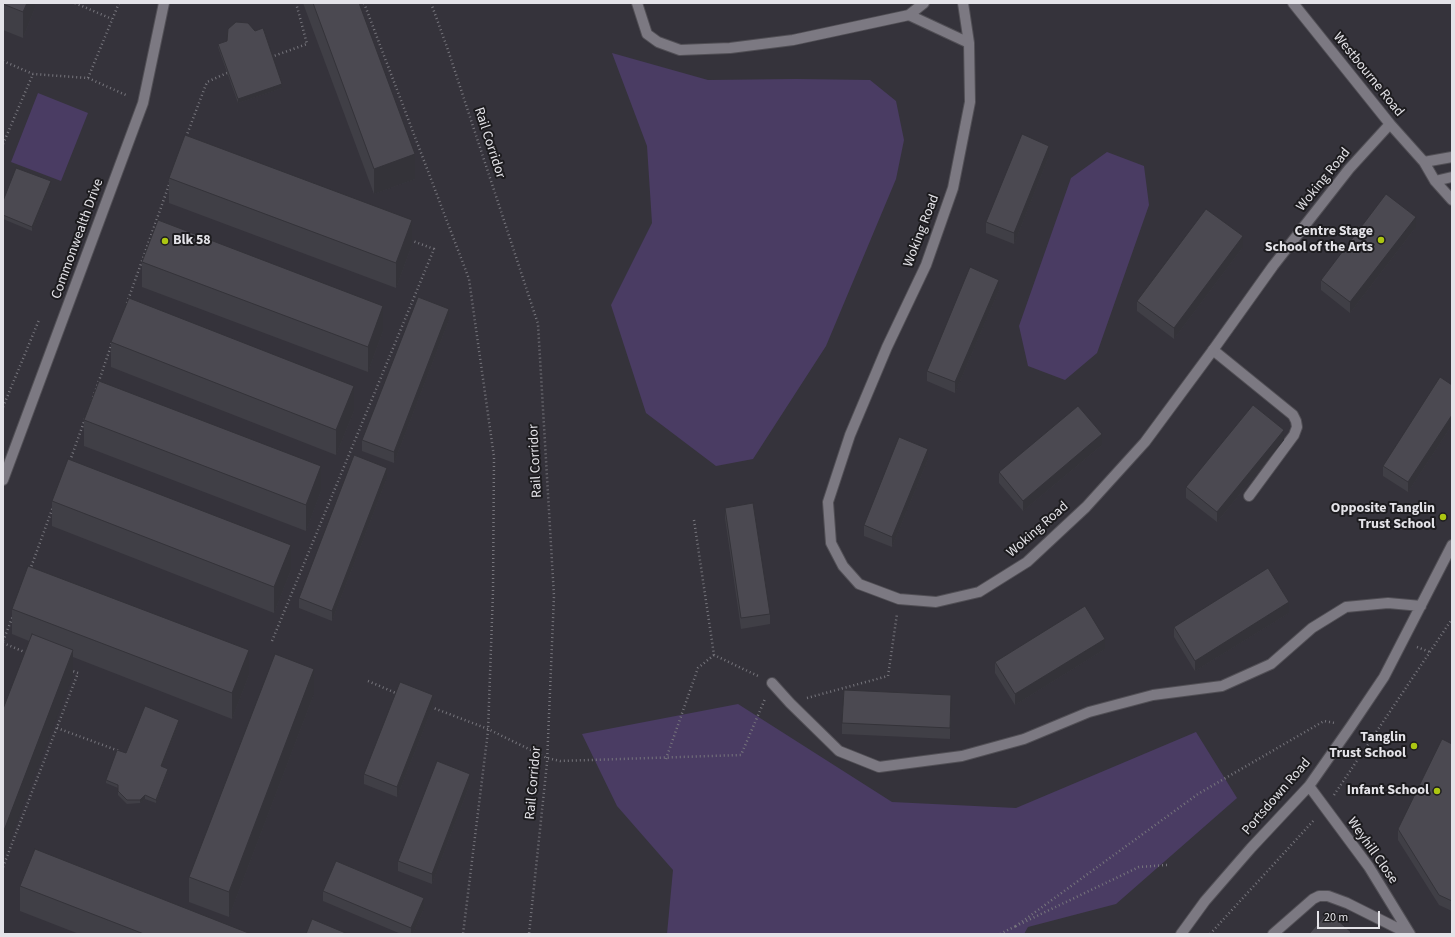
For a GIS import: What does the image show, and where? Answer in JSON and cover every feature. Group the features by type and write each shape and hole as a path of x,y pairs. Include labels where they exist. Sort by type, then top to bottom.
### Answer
{"street":[{"name":"Commonwealth Drive","path":"3,480 78,282 143,103 164,3"},
{"path":"637,3 647,34 658,42 680,50 730,48 793,40 909,15 924,3"},
{"path":"963,3 969,43"},
{"name":"Westbourne Road","path":"1293,3 1390,124 1424,162 1435,181 1452,200"},
{"path":"909,15 969,43"},
{"name":"Woking Road","path":"969,43 970,102 954,188 926,264 887,347 850,435 828,502 832,543 843,566 859,584 898,599 936,602 979,592 1027,562 1086,508 1145,442 1273,266 1349,169 1390,124"},
{"path":"1424,162 1452,157"},
{"path":"1435,181 1452,177"},
{"path":"1213,350 1293,415 1296,421 1297,427 1294,435 1249,496"},
{"name":"Portsdown Road","path":"1181,934 1205,901 1251,848 1309,786 1351,726 1384,678 1452,545"},
{"path":"772,683 790,703 839,751 879,767 962,756 1024,739 1089,712 1153,694 1222,686 1271,664 1312,628 1346,607 1388,603 1421,606"},
{"name":"Weyhill Close","path":"1309,786 1368,867 1409,934"},
{"name":"Weyhill Close","path":"1273,934 1313,898 1328,896 1347,903 1409,934"}],"path":[{"path":"75,3 112,19"},
{"path":"88,78 119,3"},
{"path":"271,57 307,44 296,3"},
{"path":"364,3 469,280 494,457 488,730 463,934"},
{"name":"Rail Corridor","path":"431,3 447,47 538,324 554,596 547,758 529,934"},
{"path":"3,61 33,74 88,78 143,103"},
{"path":"186,138 206,82 227,73"},
{"path":"3,144 33,74"},
{"path":"124,310 170,182"},
{"path":"272,641 434,249 404,238"},
{"path":"3,407 39,320"},
{"path":"89,408 113,340"},
{"path":"67,468 86,415"},
{"path":"30,572 54,506"},
{"path":"694,520 714,655"},
{"path":"790,703 888,676 898,599"},
{"path":"14,613 3,642 30,654"},
{"path":"1210,934 1325,808 1452,619"},
{"path":"424,704 488,730 547,758 560,761 742,755 772,683 714,655"},
{"path":"666,758 698,668 714,655"},
{"path":"3,867 78,673 65,668"},
{"path":"368,681 403,696"},
{"path":"1016,926 1198,794 1324,721 1351,726"},
{"path":"57,728 122,752"},
{"path":"1000,934 1138,867 1167,865"}],"shaded area":[{"path":"612,53 708,80 870,80 896,101 904,140 896,179 826,346 753,459 716,466 646,413 611,305 652,223 647,146"},
{"path":"38,93 88,113 61,181 11,162"},
{"path":"1107,152 1144,166 1149,205 1097,353 1065,380 1028,366 1019,326 1071,178"},
{"path":"738,704 892,802 1016,808 1196,732 1237,798 1116,904 1028,927 1024,934 667,934 673,870 617,806 582,734"}],"building":[{"path":"3,3 27,3 23,12"},
{"path":"313,3 359,3 415,154 374,169"},
{"path":"236,22 248,23 255,31 263,28 282,84 238,99 218,44 227,41 228,29"},
{"path":"1022,134 1049,146 1014,233 986,222"},
{"path":"185,135 412,220 396,263 169,178"},
{"path":"16,168 51,181 32,227 3,215 3,201"},
{"path":"1386,194 1416,217 1350,302 1321,280"},
{"path":"1206,209 1243,236 1174,328 1137,301"},
{"path":"158,220 383,306 368,347 142,262"},
{"path":"970,267 999,280 955,382 927,371"},
{"path":"418,297 449,309 394,452 362,440"},
{"path":"129,298 354,386 336,430 111,342"},
{"path":"1440,377 1452,385 1452,415 1408,482 1383,466"},
{"path":"99,381 321,466 306,505 84,420"},
{"path":"1253,405 1284,430 1217,512 1186,487"},
{"path":"1078,406 1102,434 1023,501 999,472"},
{"path":"899,437 928,449 892,537 864,525"},
{"path":"354,455 387,468 332,611 299,598"},
{"path":"68,459 291,545 274,587 52,501"},
{"path":"753,503 770,614 741,618 725,508"},
{"path":"28,566 249,650 232,693 12,609"},
{"path":"1268,568 1289,602 1195,661 1174,627"},
{"path":"1085,606 1105,639 1015,694 995,662"},
{"path":"32,634 73,650 3,833 3,709"},
{"path":"275,654 314,669 229,892 189,877"},
{"path":"400,682 433,695 397,787 364,774"},
{"path":"844,690 951,695 950,728 842,723"},
{"path":"145,706 179,720 161,766 168,769 156,800 145,795 140,800 127,800 118,791 118,785 106,780 117,750 126,753"},
{"path":"1442,739 1452,744 1452,901 1439,895 1398,829"},
{"path":"437,761 470,774 432,874 398,861"},
{"path":"35,849 251,934 144,934 20,886"},
{"path":"336,861 424,898 411,928 323,891"},
{"path":"1328,912 1351,932 1349,934 1309,934"},
{"path":"312,919 348,934 306,934"}],"place":[{"name":"Centre Stage School of the Arts","path":"1381,240"},
{"name":"Blk 58","path":"165,241"},
{"name":"Opposite Tanglin Trust School","path":"1443,517"},
{"name":"Tanglin Trust School","path":"1414,746"},
{"name":"Infant School","path":"1437,791"}]}
